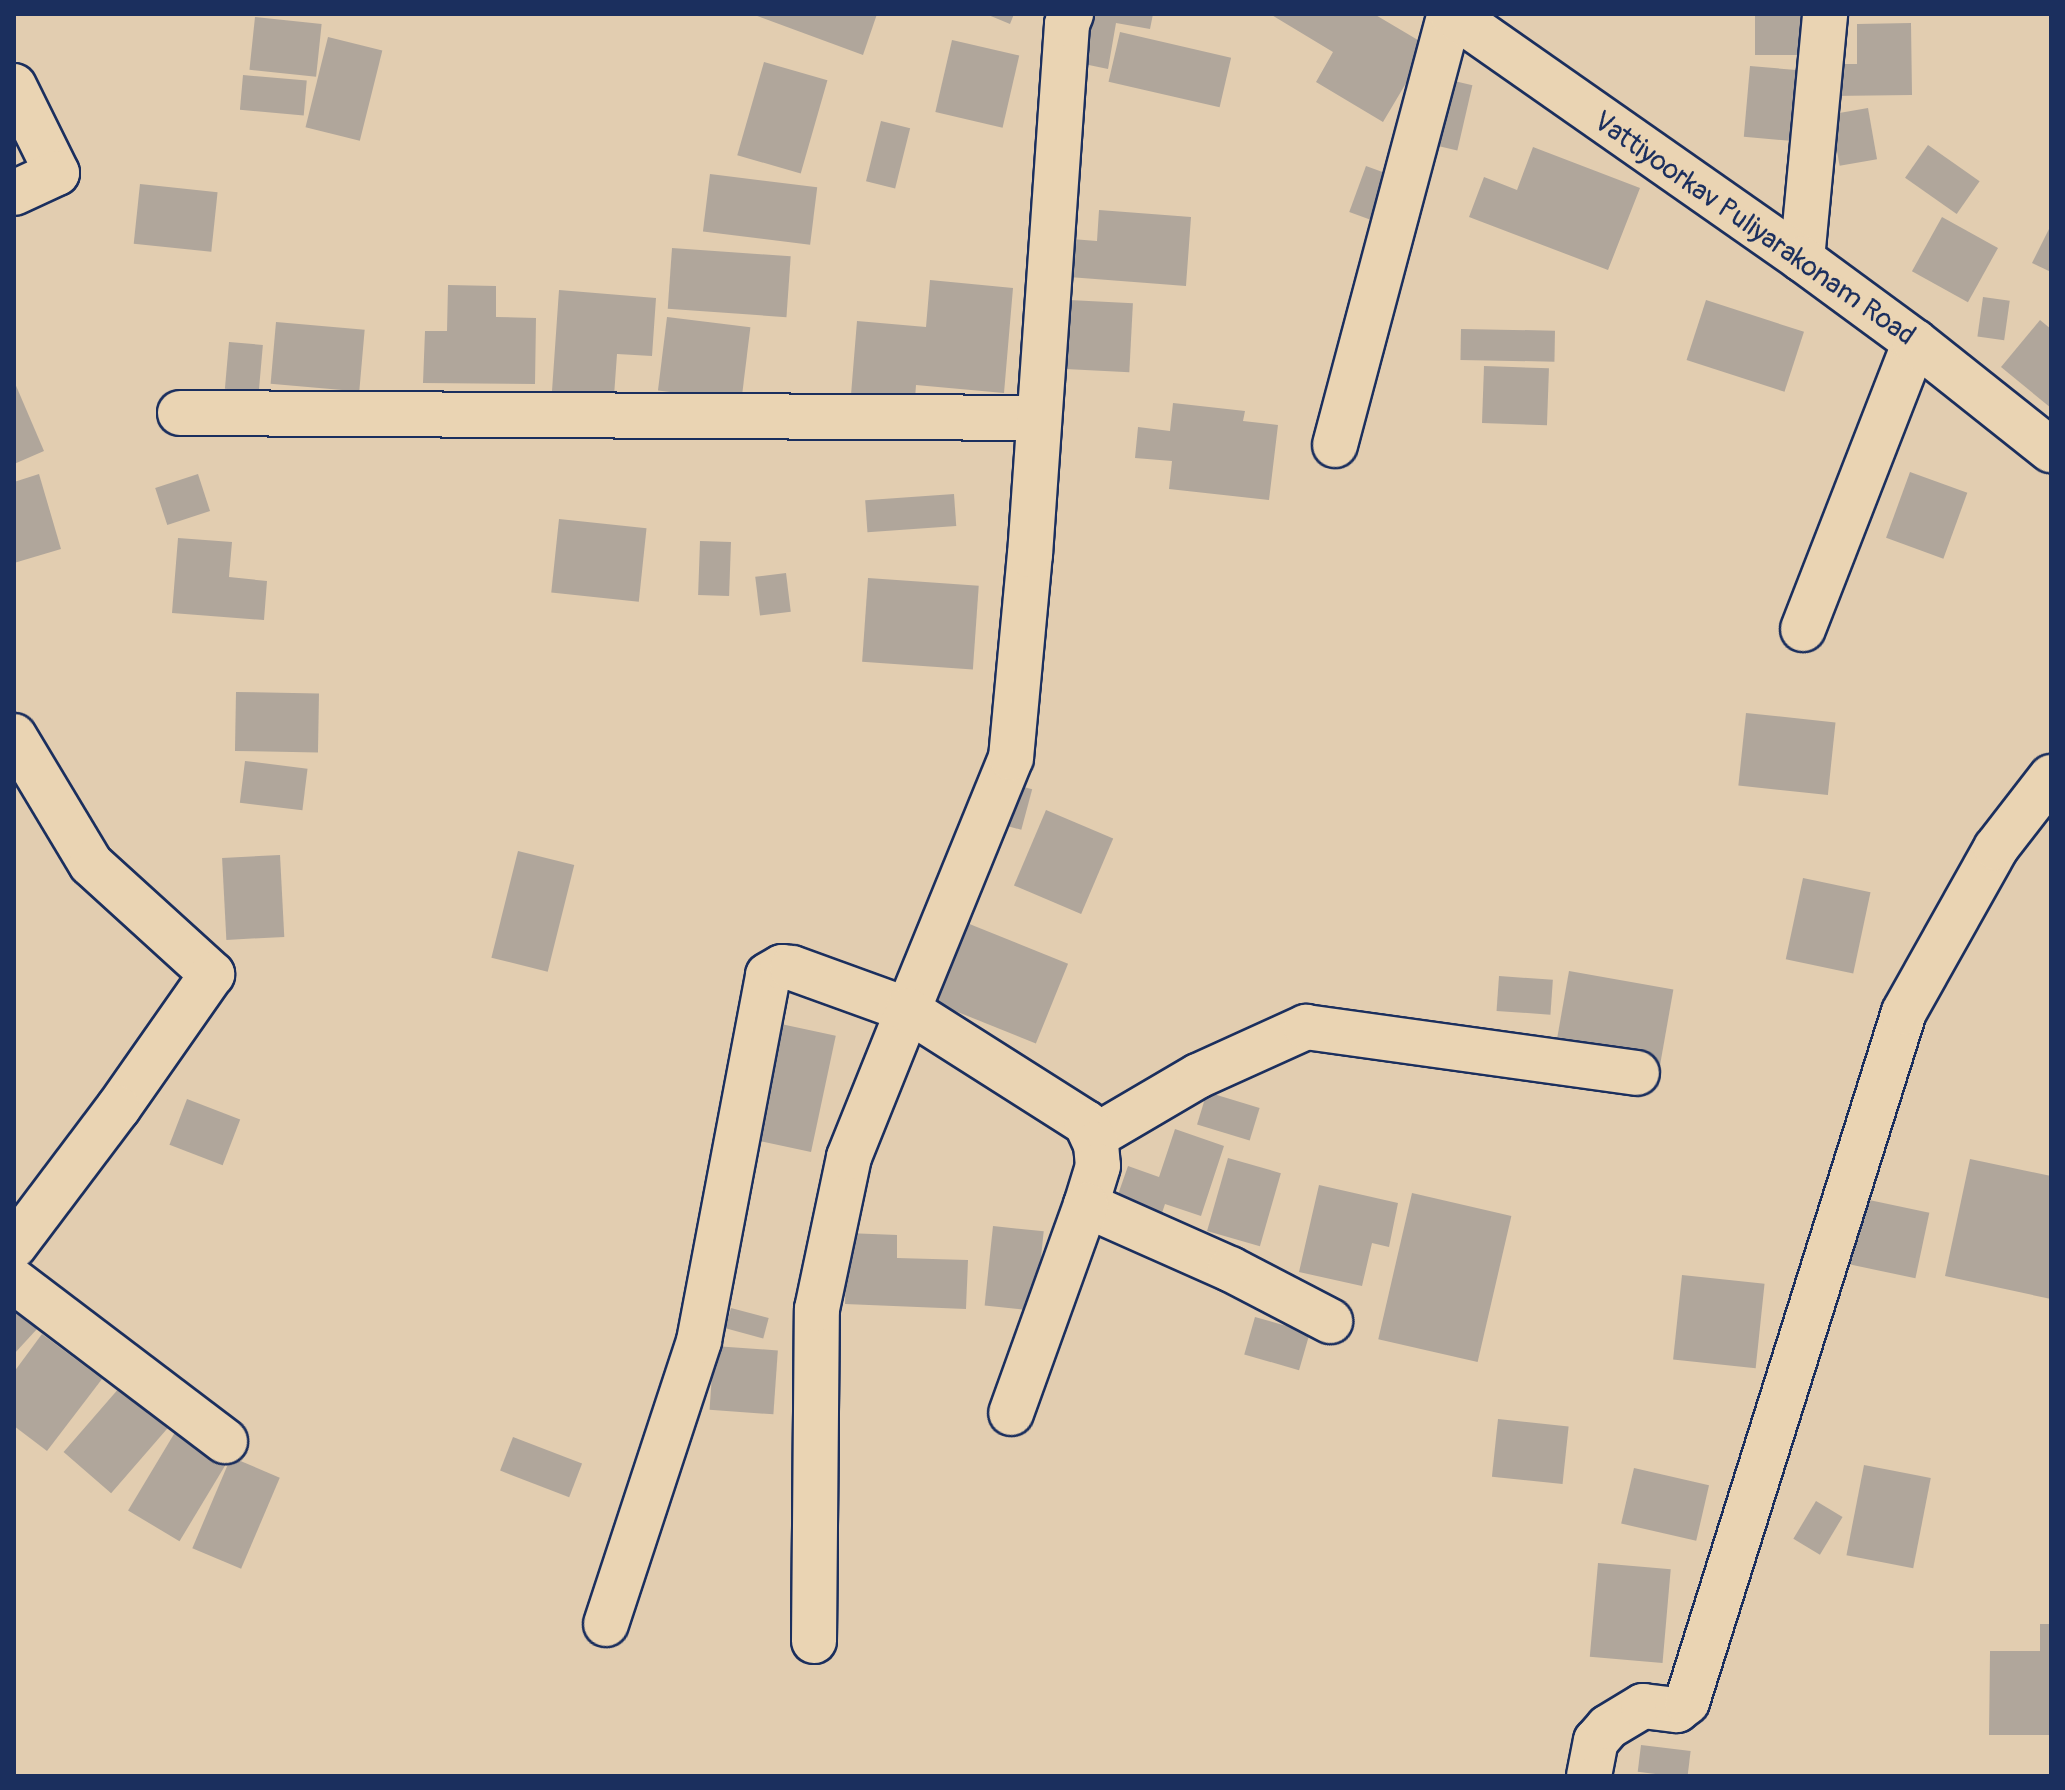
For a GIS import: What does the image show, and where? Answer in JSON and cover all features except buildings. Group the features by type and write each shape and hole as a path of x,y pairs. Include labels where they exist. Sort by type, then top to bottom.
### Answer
{"street":[{"path":"814,1641 817,1309 849,1157 1011,758 1019,697 1067,24 1071,14"},
{"path":"1335,445 1451,14"},
{"name":"Vattiyoorkav Puliyarakonam Road","path":"1451,14 1802,259 1915,342 2051,450"},
{"path":"1802,259 1825,14"},
{"path":"14,86 57,173 14,193"},
{"path":"1803,629 1915,342"},
{"path":"180,413 1039,418"},
{"path":"14,736 91,864 212,974 118,1108 14,1246"},
{"path":"1589,1776 1596,1741 1608,1727 1643,1706 1677,1710 1687,1702 1904,1012 1996,848 2051,777"},
{"path":"606,1624 699,1341 768,975 778,968 792,968 908,1010 1086,1123 1094,1137 1098,1166 1011,1413"},
{"path":"1094,1137 1198,1076 1306,1027 1637,1073"},
{"path":"1086,1205 1230,1269 1330,1321"},
{"path":"14,1281 225,1441"}]}
